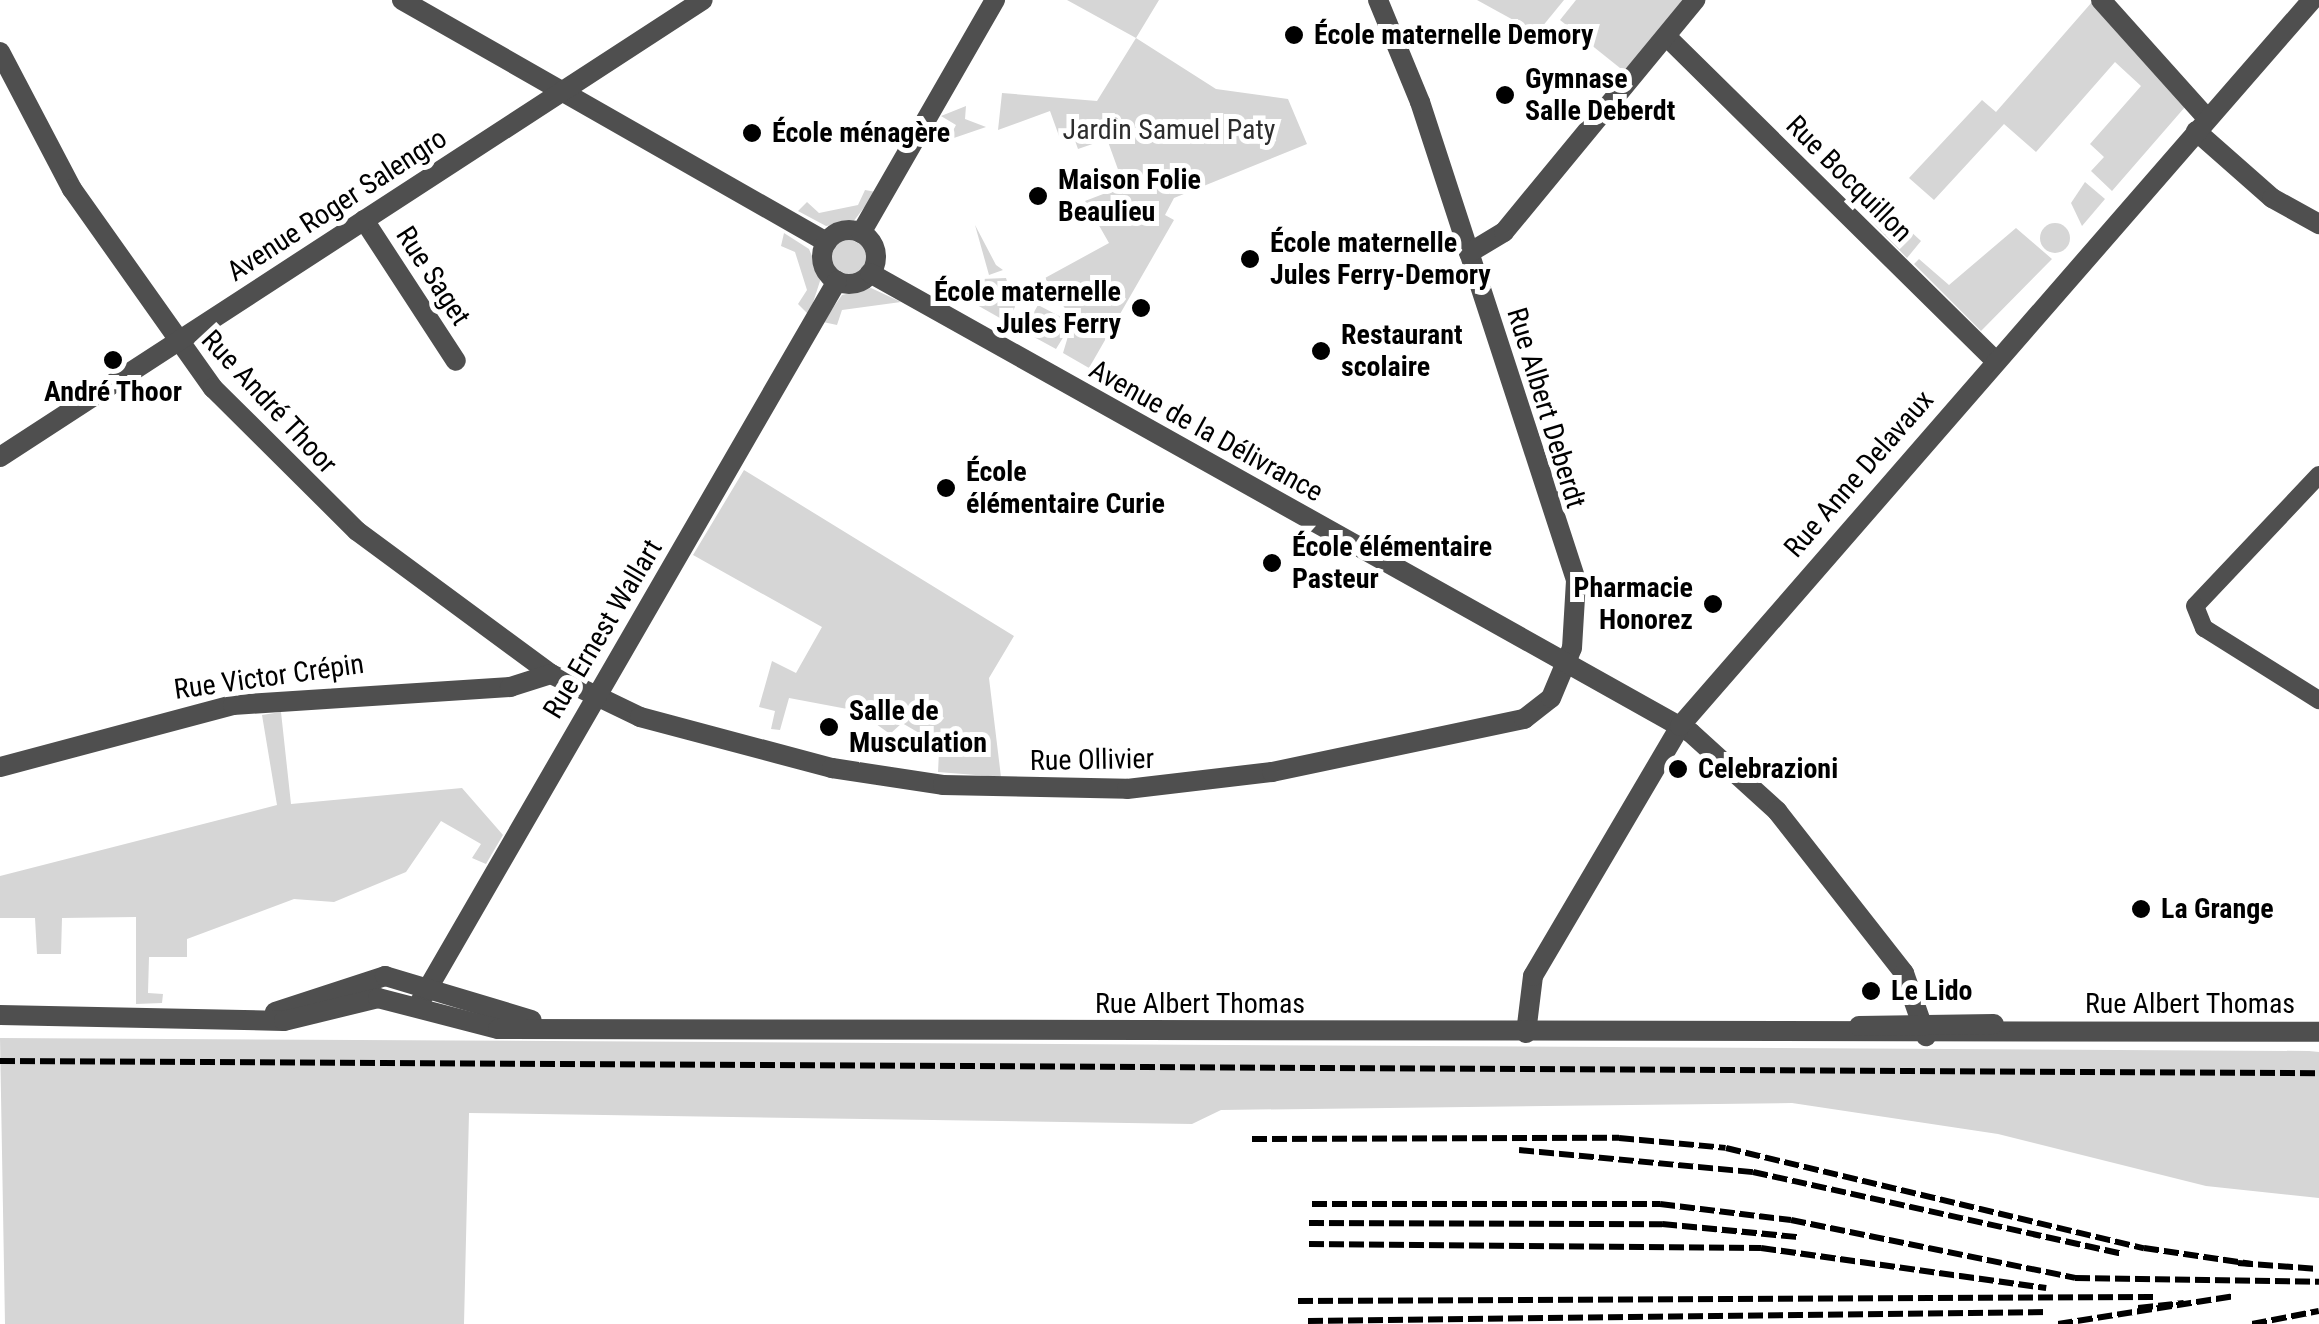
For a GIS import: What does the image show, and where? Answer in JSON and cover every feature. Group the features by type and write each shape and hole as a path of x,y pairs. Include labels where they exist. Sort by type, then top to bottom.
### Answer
{"street":[{"path":"402,0 827,242 861,233 996,0"},
{"name":"Avenue Roger Salengro","path":"0,456 703,0"},
{"name":"Rue Albert Deberdt","path":"1378,0 1469,252 1579,592 1566,665"},
{"path":"1469,252 1504,232 1695,0"},
{"path":"2101,0 2201,124 2272,198 2319,224"},
{"name":"Rue Anne Delavaux","path":"1526,1032 1534,976 1680,726 1994,360 2312,0"},
{"name":"Rue Bocquillon","path":"1666,36 1994,360"},
{"name":"Rue André Thoor","path":"0,52 72,188 176,342 316,496 550,674 596,698"},
{"name":"Rue Saget","path":"364,220 456,361"},
{"path":"827,242 824,268 837,281 870,273 874,247 861,233"},
{"name":"Avenue de la Délivrance","path":"870,273 1680,726 1777,811 1912,983 1925,1028"},
{"name":"Rue Ernest Wallart","path":"423,998 837,281"},
{"path":"2319,475 2194,606 2204,628 2319,700"},
{"name":"Rue Ollivier","path":"596,698 759,751 888,778 1127,789 1233,778 1511,723 1543,707 1566,665"},
{"name":"Rue Victor Crépin","path":"0,767 233,705 510,687 550,674"},
{"name":"Rue Albert Thomas","path":"0,1015 298,1020 366,998 423,998 486,1028 1526,1032 1827,1032 1925,1028 2319,1032"}],"green space":[{"path":"1067,0 1159,0 1136,38"},
{"path":"1477,0 1564,0 1537,33"},
{"path":"1576,0 1684,0 1625,72 1560,20"},
{"path":"2092,2 2185,107 2112,191 2091,171 2104,157 2090,144 2141,86 2115,62 2036,152 2004,124 1934,200 1909,178 1982,100 1996,112"},
{"name":"Jardin Samuel Paty","path":"1136,38 1216,89 1288,99 1307,144 1174,198 1165,215 1174,220 1089,368 1063,353 1072,323 1056,349 1023,331 1038,305 1061,317 1066,310 1045,278 1109,243 1085,201 1124,186 1107,139 1078,149 1072,132 1059,136 1050,111 998,130 1002,93 1097,101"},
{"path":"966,106 965,119 986,127 948,140 956,125 941,116"},
{"path":"2085,182 2105,199 2082,226 2071,203"},
{"path":"865,190 876,192 853,222 826,226 798,211 807,202 819,213 858,205"},
{"path":"1884,207 1921,241 1907,258 1871,221"},
{"path":"2055,223 2066,227 2070,238 2066,249 2055,253 2044,249 2040,238 2044,227"},
{"path":"975,225 996,265 1003,270 989,275"},
{"path":"2016,228 2052,259 1981,331 1914,264 1919,259 1949,285"},
{"path":"784,233 809,249 821,278 809,315 798,304 807,290 795,252 781,246"},
{"path":"849,238 862,244 868,257 862,270 849,276 836,270 830,257 836,244"},
{"path":"1006,278 1015,307 1007,322 961,296 981,279"},
{"path":"871,288 901,302 842,310 837,325 823,322 842,295"},
{"path":"744,470 1014,636 989,678 1001,777 938,772 939,752 924,749 926,737 902,723 890,734 858,711 789,698 780,730 771,729 775,711 759,707 772,661 796,673 822,627 693,555"},
{"path":"281,712 291,804 462,788 503,835 486,864 472,858 481,844 441,821 406,872 334,902 294,899 187,939 187,957 149,957 148,993 163,994 162,1003 136,1004 136,917 62,918 61,954 37,954 35,918 0,918 0,876 277,805 262,715"},
{"path":"0,1038 2309,1051 2319,1052 2319,1198 2206,1186 1998,1134 1792,1103 1221,1110 1192,1124 469,1113 464,1324 5,1324"}],"railway":[{"path":"0,1061 2319,1073"},
{"path":"1252,1139 1619,1138 1726,1148 2144,1248 2252,1264"},
{"path":"1519,1150 1753,1172 2123,1254"},
{"path":"1312,1204 1660,1204 1791,1220 2075,1278 2319,1282"},
{"path":"1309,1223 1662,1224 1798,1237"},
{"path":"1309,1244 1761,1248 2046,1288"},
{"path":"2238,1263 2318,1269"},
{"path":"2058,1324 2235,1296"},
{"path":"1298,1301 2153,1297"},
{"path":"2138,1308 2184,1303"},
{"path":"2252,1324 2319,1311"},
{"path":"1308,1321 2048,1312"}],"place":[{"name":"École maternelle Demory","path":"1294,35"},
{"name":"Gymnase Salle Deberdt","path":"1505,95"},
{"name":"École ménagère","path":"752,133"},
{"name":"Maison Folie Beaulieu","path":"1038,196"},
{"name":"École maternelle Jules Ferry-Demory","path":"1250,259"},
{"name":"École maternelle Jules Ferry","path":"1141,308"},
{"name":"Restaurant scolaire","path":"1321,351"},
{"name":"André Thoor","path":"113,360"},
{"name":"École élémentaire Curie","path":"946,488"},
{"name":"École élémentaire Pasteur","path":"1272,563"},
{"name":"Pharmacie Honorez","path":"1713,604"},
{"name":"Salle de Musculation","path":"829,727"},
{"name":"Celebrazioni","path":"1678,769"},
{"name":"La Grange","path":"2141,909"},
{"name":"Le Lido","path":"1871,991"}]}
